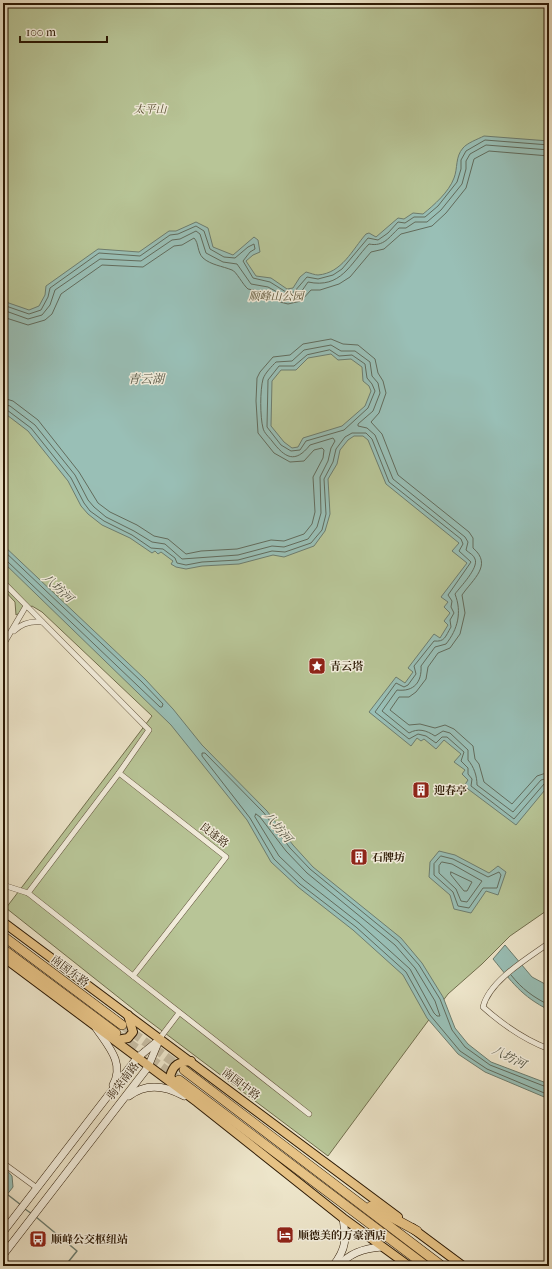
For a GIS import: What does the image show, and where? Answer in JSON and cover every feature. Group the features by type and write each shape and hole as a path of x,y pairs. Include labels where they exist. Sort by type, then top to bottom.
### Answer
{"highway":[{"name":"南国东路","path":"3,936 122,1024"},
{"name":"南国东路","path":"3,948 116,1032"},
{"path":"184,1070 442,1266"},
{"path":"179,1080 426,1266"},
{"path":"342,1190 417,1231"}],"main road":[{"name":"南国中路","path":"3,922 191,1061 463,1266"},
{"path":"3,957 148,1067 197,1102 343,1218 408,1266"},
{"path":"106,1035 117,1040 128,1038 133,1032 128,1015"},
{"path":"182,1091 170,1077 172,1069 179,1062 191,1061"}],"street":[{"path":"3,582 149,730 119,773 28,893"},
{"path":"3,645 26,606"},
{"path":"8,637 19,625 34,621 42,622"},
{"name":"良逢路","path":"119,773 226,857 133,976"},
{"path":"3,885 28,893 309,1114"},
{"path":"549,943 523,961 491,989 485,998 483,1007 496,1019 536,1044 549,1049"},
{"path":"160,1038 179,1013"},
{"path":"94,1026 113,1052 118,1067 118,1073 107,1097"},
{"name":"驹荣南路","path":"3,1232 137,1058 160,1038"},
{"name":"驹荣南路","path":"3,1255 148,1067 160,1038"},
{"path":"118,1107 138,1090 153,1086 168,1088 197,1102"},
{"path":"3,1163 37,1188"},
{"path":"333,1266 342,1255 346,1239 343,1218"},
{"path":"339,1266 343,1261 361,1251 382,1247"}],"green space":[{"name":"顺峰山公园","path":"3,3 549,3 549,909 510,936 482,964 448,994 328,1156 137,1012 6,908 152,716 42,612 32,606 16,615 15,602 3,589"}],"water":[{"name":"青云湖","path":"484,136 549,141 549,785 516,825 464,786 468,780 462,774 465,770 454,762 461,754 444,740 436,749 424,739 421,741 417,738 411,746 369,712 396,677 405,683 413,672 408,668 434,634 440,638 448,625 444,621 450,613 444,607 448,602 441,597 467,563 452,551 459,543 386,484 368,440 363,436 354,436 348,440 340,450 337,464 328,479 330,514 325,531 314,546 284,557 273,555 239,564 202,566 186,569 176,567 171,564 173,561 161,552 158,554 155,551 152,553 130,538 102,525 88,514 81,506 68,481 28,431 3,412 3,301 29,310 39,306 45,295 46,286 98,249 139,252 169,231 176,231 196,222 208,228 213,247 233,255 254,237 258,240 260,252 253,255 246,261 256,276 271,278 287,289 293,288 300,277 306,272 318,275 334,270 346,260 366,234 369,233 376,237 398,218 404,219 413,213 423,214 432,207 452,183 460,151 465,146","holes":["331,354 338,360 351,359 362,367 363,381 369,386 371,391 365,406 342,426 303,438 298,447 292,448 284,442 271,426 272,381 281,370 296,370 308,358"]},
{"name":"八坊河","path":"3,545 145,679 173,709 202,745 267,811 293,845 313,867 401,938 422,963 443,997 455,1028 468,1044 491,1062 549,1084 549,1099 485,1072 458,1054 427,1018 403,975 353,930 298,887 271,862 247,820 171,725 3,562"},
{"path":"439,851 455,855 489,873 498,866 506,872 498,895 486,891 471,913 454,909 450,895 429,877 430,862"},
{"path":"505,945 532,977 545,984 549,983 549,1010 524,994 493,959"},
{"path":"3,1166 12,1176 13,1187 6,1196 3,1195"}],"waterway":[{"path":"3,1191 21,1205"},
{"path":"25,1209 32,1214"},
{"path":"36,1217 77,1251 65,1266"}],"tunnel":[{"path":"122,1025 183,1069"},
{"path":"118,1035 177,1078"}],"place":[{"name":"青云塔","path":"317,666"},
{"name":"迎春亭","path":"421,790"},
{"name":"石牌坊","path":"359,857"},
{"name":"顺德美的万豪酒店","path":"285,1235"},
{"name":"顺峰公交枢纽站","path":"38,1239"}],"park label":[{"name":"太平山","path":"150,109"}]}
